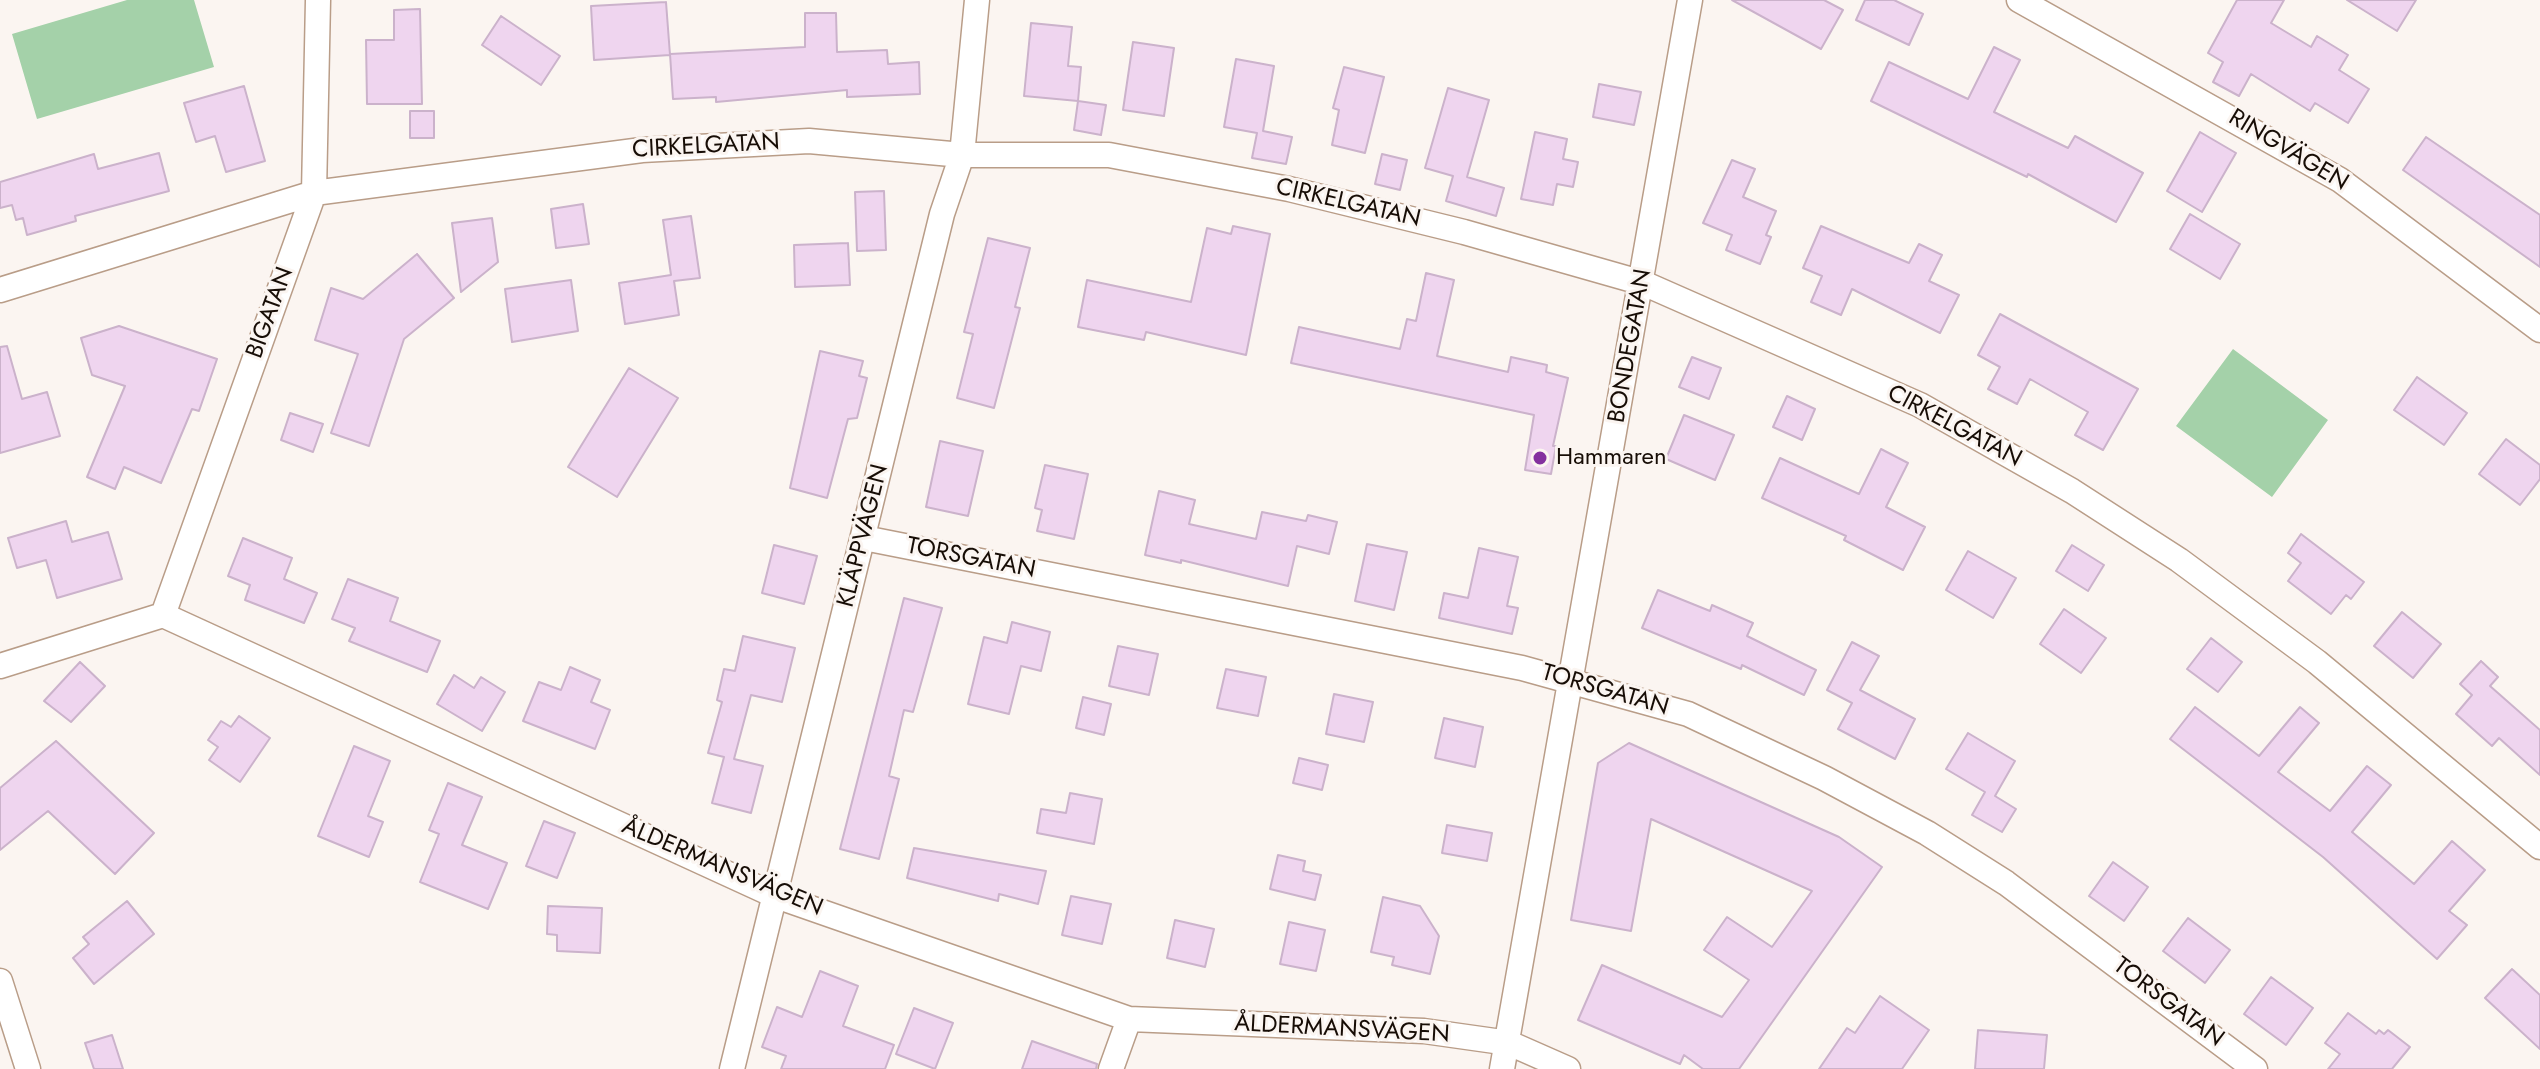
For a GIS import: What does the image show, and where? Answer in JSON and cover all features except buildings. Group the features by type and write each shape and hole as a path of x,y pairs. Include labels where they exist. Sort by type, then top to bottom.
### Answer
{"street":[{"name":"BIGATAN","path":"163,615 314,193 318,0"},
{"name":"KLÄPPVÄGEN","path":"732,1069 942,214 962,155 977,0"},
{"name":"BONDEGATAN","path":"1502,1069 1509,1043 1569,680 1643,283 1690,0"},
{"name":"RINGVÄGEN","path":"2019,0 2340,180 2540,330"},
{"name":"CIRKELGATAN","path":"0,290 314,193 642,150 809,141 962,155 1109,155 1289,189 1464,232 1643,283 1920,405 2072,491 2179,560 2317,662 2540,847"},
{"name":"TORSGATAN","path":"864,538 1569,680 1688,714 1824,778 1927,833 2006,883 2255,1069"},
{"path":"0,666 163,615"},
{"name":"ÅLDERMANSVÄGEN","path":"163,615 776,896 1129,1019 1424,1031 1509,1043 1568,1069"},
{"path":"0,981 28,1069"},
{"path":"1111,1069 1129,1019"}],"green space":[{"path":"127,0 194,0 214,67 37,119 12,34"},
{"path":"2233,349 2328,420 2272,497 2176,426"}],"place":[{"name":"Hammaren","path":"1540,458"}]}
